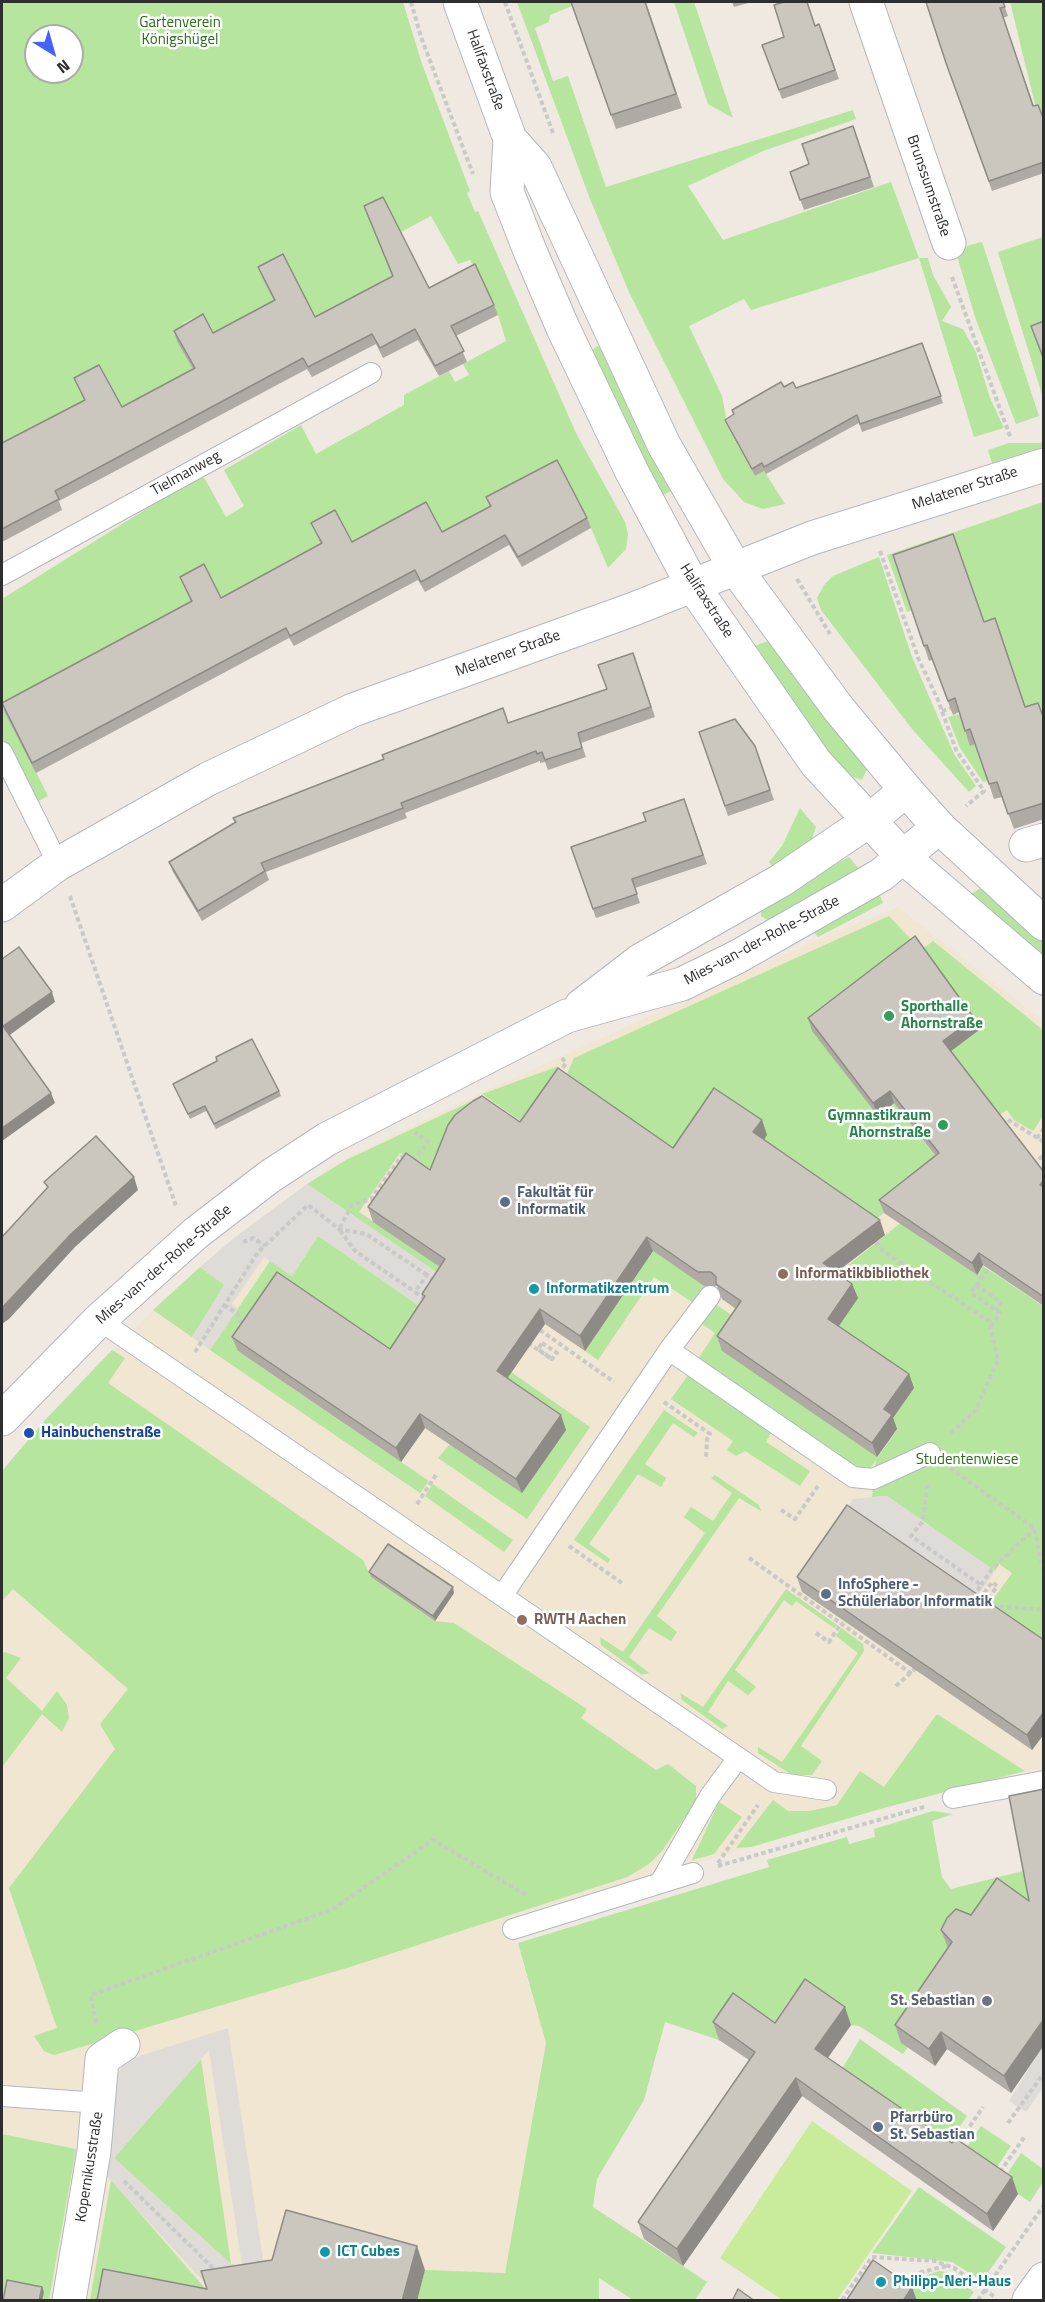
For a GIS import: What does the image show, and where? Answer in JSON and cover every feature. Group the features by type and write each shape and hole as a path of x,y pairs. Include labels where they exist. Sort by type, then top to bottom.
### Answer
{"street":[{"name":"Halifaxstraße","path":"460,2 510,139 535,167 664,445 735,568 838,708 906,790 939,827 1044,924"},
{"name":"Brunssumstraße","path":"866,2 949,243"},
{"name":"Halifaxstraße","path":"510,139 507,192 530,251 563,328 632,472 693,586 816,763 903,857 1044,978"},
{"name":"Melatener Straße","path":"2,905 58,864 208,779 353,710 693,586 782,549 1033,468"},
{"name":"Mies-van-der-Rohe-Straße","path":"2,1419 99,1320 196,1233 269,1177 327,1139 554,1022 641,960 780,881 870,820 906,790"},
{"name":"Mies-van-der-Rohe-Straße","path":"554,1022 682,984 841,900 903,857 939,827"},
{"name":"Kopernikusstraße","path":"69,2301 100,2103 113,2052"},
{"path":"1029,2301 1044,2279"}],"lane":[{"name":"Tielmanweg","path":"2,575 371,373"},
{"path":"2,752 58,864"},
{"path":"502,1596 669,1350 710,1296"},
{"path":"99,1320 774,1782 826,1790"},
{"path":"669,1350 853,1477 873,1479 930,1453"},
{"path":"660,1883 710,1796 738,1758"},
{"path":"953,1798 1044,1781"},
{"path":"513,1929 693,1873"},
{"path":"2,2096 100,2103"}],"path":[{"name":"Brunssumstraße","path":"949,243 944,256 1033,468"},
{"path":"782,549 835,643"},
{"path":"886,565 919,660 942,711 956,750 984,791 992,792"},
{"path":"906,622 913,620"},
{"path":"942,711 951,708"},
{"path":"958,798 966,807 984,791"},
{"path":"58,864 79,919 173,1204 196,1233"},
{"path":"554,1022 566,1063 554,1081"},
{"path":"1001,1123 1007,1119 1044,1142"},
{"path":"1037,1138 1044,1128"},
{"path":"411,1163 428,1142 413,1131"},
{"path":"1033,1164 1044,1155"},
{"path":"339,1228 352,1205 371,1199 401,1157 417,1167"},
{"path":"179,1375 258,1252 308,1205 339,1228 355,1251 431,1303"},
{"path":"339,1228 366,1234 442,1286"},
{"path":"876,1242 883,1251 989,1321 998,1360 975,1410 930,1453 1034,1528 1044,1573"},
{"path":"990,1326 1000,1313 971,1293 983,1270 994,1261"},
{"path":"415,1292 427,1275"},
{"path":"976,1285 1001,1302 996,1310"},
{"path":"224,1305 241,1317 243,1324 237,1330"},
{"path":"540,1330 588,1364"},
{"path":"530,1334 525,1340 552,1359"},
{"path":"542,1343 557,1353 552,1359 538,1349 542,1343"},
{"path":"552,1359 562,1346"},
{"path":"643,1388 710,1434 707,1439 706,1458"},
{"path":"781,1510 795,1519 834,1464"},
{"path":"401,1528 436,1474"},
{"path":"923,1521 911,1536 981,1585"},
{"path":"982,1606 979,1600 972,1598 992,1569 1034,1528"},
{"path":"546,1530 622,1583"},
{"path":"749,1558 914,1672 896,1686"},
{"path":"979,1600 992,1582 997,1586 982,1606"},
{"path":"982,1606 1044,1610"},
{"path":"816,1633 829,1642 841,1623"},
{"path":"774,1782 715,1867 953,1798"},
{"path":"113,2052 91,1995 331,1910 433,1840 558,1914"},
{"path":"1008,2123 1044,2073"},
{"path":"950,2155 983,2107"},
{"path":"996,2179 1025,2136"},
{"path":"94,2151 224,2278"},
{"path":"978,2301 1044,2205"},
{"path":"842,2301 872,2257 935,2261 1000,2301"},
{"path":"898,2288 906,2280 922,2272 946,2266"}],"shaded area":[{"name":"RWTH Aachen","path":"898,907 1043,1021 1043,1769 1025,1771 880,1809 509,1916 546,2043 500,2300 49,2300 75,2150 2,2134 2,1471 46,1419 153,1310 200,1267 332,1165 479,1094 819,939"},
{"path":"307,1184 451,1282 429,1313 318,1236 292,1276 264,1257 232,1304 238,1309 210,1350 192,1337 224,1285 200,1267 235,1237"},
{"path":"887,1496 995,1571 973,1603 824,1542 853,1499"},
{"path":"228,2028 267,2286 215,2294 102,2171 119,2072 127,2060","holes":["209,2050 242,2265 231,2264 114,2158"]},
{"path":"1043,2045 1043,2088 1026,2112 1009,2101"}],"green space":[{"name":"Gartenverein Königshügel","path":"2,2 403,2 422,64 470,191 467,193 475,212 478,211 576,433 625,522 628,534 626,549 608,568 591,528 560,470 446,542 325,553 197,614 6,713 48,796 35,803 2,737 2,599 199,476 205,479 226,517 244,506 224,470 301,425 316,454 404,405 404,395 449,371 455,382 469,375 463,364 506,341 498,315 470,260 458,264 431,216 399,233 397,287 320,328 279,311 225,360 202,314 183,323 188,335 178,341 199,379 126,418 78,388 89,410 2,483"},
{"path":"517,2 570,2 572,6 550,15 549,22 535,28 553,81 568,76 606,187 853,110 856,119 763,151 688,186 723,240 891,182 919,258 751,310 744,299 689,326 722,396 728,428 755,476 764,471 785,504 763,509 744,502 723,479 629,292 590,199"},
{"path":"674,2 694,2 733,118 708,104"},
{"path":"1010,2 1043,2 1043,137"},
{"path":"1043,237 1043,398 998,252"},
{"path":"982,242 1039,416 1016,424 975,317 955,249"},
{"path":"919,258 928,258 933,275 951,307 942,321 963,329 976,352 990,398 1004,428 974,437"},
{"path":"597,346 603,348 674,489 660,497 588,354"},
{"path":"1009,443 1043,443 1043,447 992,463 988,450"},
{"path":"1043,502 1043,718 1030,722 1001,633 989,636 959,549 913,610 907,612 887,555"},
{"path":"879,557 912,657 954,754 976,786 969,792 912,729 821,610 817,598 824,585 833,576"},
{"path":"771,640 868,767 862,780 844,774 749,648"},
{"path":"960,714 984,741 997,778 983,782 960,748 948,717"},
{"path":"800,808 816,827 810,844 777,871 769,862 782,846"},
{"path":"849,857 860,870 771,922 761,916 762,905"},
{"path":"981,888 1043,941 1043,962 968,896"},
{"path":"879,893 883,903 818,937 814,932"},
{"path":"889,916 919,948 894,1103 943,1166 870,1224 758,1147 767,1135 679,1162 563,1083 574,1058"},
{"path":"933,941 1043,1030 1043,1116 1033,1131 1014,1120 1007,1110 996,1117 947,1054 921,950"},
{"path":"559,1066 521,1121 482,1094"},
{"path":"474,1100 487,1110 440,1178 400,1153 359,1212 454,1276 451,1282 307,1184 346,1160"},
{"name":"Studentenwiese","path":"908,1217 922,1239 977,1275 983,1266 1043,1306 1043,1651 985,1611 1012,1573 999,1564 995,1571 887,1496 872,1497 876,1460 866,1474 698,1359 715,1333 702,1324 715,1304 742,1322 722,1351 878,1457 897,1430 889,1424 914,1388 825,1327 831,1279"},
{"path":"318,1236 425,1309 395,1363 238,1351 429,1481 420,1493 210,1350 270,1261 292,1276"},
{"path":"653,1251 710,1290 698,1306 654,1277 598,1360 585,1351"},
{"path":"200,1267 225,1285 192,1337 153,1310"},
{"path":"112,1350 125,1358 108,1383 363,1560 371,1577 435,1621 454,1623 587,1709 581,1718 656,1770 668,1764 696,1786 696,1801 662,1851 649,1864 627,1877 350,1967 54,2055 44,2051 34,2036 57,2028 9,1888 115,1749 100,1724 128,1689 13,1589 2,1601 2,1471 46,1419"},
{"path":"511,1372 590,1427 527,1519 438,1458"},
{"path":"688,1375 771,1433 766,1442 810,1471 800,1486 745,1451 736,1456 727,1450 733,1441 671,1399"},
{"path":"664,1410 698,1433 694,1437 673,1423 645,1464 666,1478 661,1487 638,1474 589,1544 610,1559 608,1563 574,1540"},
{"path":"715,1475 759,1505 761,1511 739,1498 657,1616 677,1632 671,1641 649,1628 629,1657 649,1673 642,1675 601,1645 600,1637 623,1652 705,1533 684,1517 691,1507 713,1521 732,1493 711,1478"},
{"path":"433,1484 513,1540 504,1552 425,1496"},
{"path":"786,1589 837,1625 834,1628 796,1601 792,1606 784,1600 735,1670 756,1687 748,1695 728,1681 708,1712 728,1726 722,1729 682,1700 680,1693 703,1707"},
{"path":"841,1628 863,1644 864,1651 801,1746 822,1761 812,1775 792,1775 758,1753 758,1747 782,1762 794,1745 858,1653 836,1636"},
{"path":"2,1653 21,1658 6,1678 42,1711 57,1691 67,1705 69,1718 62,1732 42,1714 2,1767"},
{"path":"937,1714 1025,1771 880,1809 751,1847 736,1848 773,1800 788,1811 810,1811 837,1805 860,1771 884,1787"},
{"path":"719,1802 742,1817 714,1854 692,1860"},
{"path":"933,1811 953,1814 932,1821 942,1877 951,1889 1039,1867 1043,1923 959,1958 901,2043 908,2047 903,2054 859,2026 851,2025 811,1997 789,2000 769,2031 739,2011 719,2040 665,2022 644,2100 597,2179 593,2207 707,2282 695,2300 633,2300 599,2278 599,2300 417,2300 425,2270 505,2273 546,2043 518,1943 769,1867 767,1860 847,1837 849,1844 875,1837 874,1829"},
{"path":"860,2039 967,2116 944,2150 837,2077"},
{"path":"201,2059 231,2264 114,2158"},
{"path":"812,2121 912,2191 837,2300 782,2300 720,2258"},
{"path":"981,2126 1011,2146 991,2176 961,2156"},
{"path":"2,2134 76,2149 49,2300 2,2300"},
{"path":"1021,2153 1043,2169 1043,2182 1030,2202 1001,2183"},
{"path":"111,2180 210,2294 149,2300 90,2300"},
{"path":"919,2187 1006,2247 982,2281 952,2262 872,2253"},
{"path":"939,2271 947,2272 974,2292 968,2300 918,2300 908,2294 924,2276"}],"building":[{"path":"571,2 645,2 676,94 611,115"},
{"path":"784,2 807,2 815,26 819,24 835,70 779,90 762,45 784,37 774,5"},
{"path":"926,2 1003,2 1005,7 1000,8 1033,106 1038,105 1044,120 1044,162 989,181"},
{"path":"853,126 870,177 800,200 790,172 809,164 802,144"},
{"path":"383,197 429,288 475,264 494,305 451,326 464,351 435,366 415,329 380,348 372,334 308,367 303,358 55,491 59,499 2,529 2,443 85,400 74,378 99,365 122,407 195,368 174,331 203,314 213,333 275,300 258,267 283,254 315,317 393,276 364,206"},
{"path":"1044,321 1044,360 1031,326"},
{"path":"922,343 941,396 860,424 857,415 764,467 762,463 752,469 725,420 734,414 732,410 781,382 784,387 793,382 796,388"},
{"path":"557,460 587,518 518,557 505,535 421,582 415,570 290,636 286,628 32,763 2,703 192,601 180,577 204,564 221,598 322,543 311,523 335,510 352,542 426,502 442,532 491,506 486,497"},
{"path":"953,534 984,622 995,618 1025,707 1038,703 1044,719 1044,803 1008,814 997,782 989,784 970,729 965,731 955,698 948,701 927,645 924,646 893,555"},
{"path":"633,653 651,707 578,733 582,748 545,760 542,752 537,754 536,751 401,803 403,808 261,863 265,871 198,911 169,862 236,822 233,818 384,759 382,755 503,708 508,723 607,689 598,665"},
{"path":"735,719 755,746 770,790 725,806 699,732"},
{"path":"684,799 703,855 632,879 637,894 593,909 571,847 646,821 643,813"},
{"path":"915,936 974,1018 943,1041 1044,1172 1044,1180 1040,1185 1044,1187 1044,1297 979,1253 972,1263 879,1200 939,1153 890,1091 873,1103 808,1018"},
{"path":"19,947 52,992 3,1026 51,1093 2,1128 2,959"},
{"path":"252,1039 279,1091 214,1124 205,1106 188,1114 173,1084 217,1061 216,1057"},
{"name":"Informatikzentrum","path":"558,1068 673,1148 714,1088 762,1120 753,1132 880,1220 823,1263 852,1284 828,1319 909,1374 884,1409 892,1415 872,1443 717,1336 741,1301 716,1284 716,1277 711,1272 698,1272 647,1237 580,1336 540,1309 497,1371 561,1415 516,1479 420,1414 396,1448 232,1337 277,1272 390,1349 425,1296 422,1294 445,1259 368,1207 406,1153 430,1170 448,1125 455,1115 473,1101 482,1096 520,1122"},
{"path":"96,1136 134,1177 71,1234 2,1308 2,1237 48,1187 44,1182"},
{"path":"847,1505 1044,1640 1044,1712 1027,1735 797,1577"},
{"path":"388,1544 453,1587 433,1616 369,1572"},
{"name":"St. Sebastian","path":"1044,1789 1044,2019 1004,2076 941,2032 929,2049 895,2025 952,1942 941,1930 947,1918 956,1909 971,1915 997,1878 1029,1901 1009,1796"},
{"name":"Pfarrbüro St. Sebastian","path":"805,1979 845,2007 815,2049 952,2143 955,2138 1012,2177 987,2214 796,2078 677,2249 638,2222 755,2052 713,2022 733,1993 775,2023"},
{"path":"286,2210 417,2246 402,2301 97,2301 103,2269 207,2289 201,2271 272,2260"},
{"path":"873,2260 912,2287 903,2301 846,2301"},
{"path":"7,2280 42,2287 39,2301 3,2301"},
{"path":"738,2289 755,2301 732,2301"}],"place":[{"name":"Sporthalle Ahornstraße","path":"889,1016"},
{"name":"Gymnastikraum Ahornstraße","path":"943,1125"},
{"name":"Fakultät für Informatik","path":"505,1202"},
{"name":"Informatikbibliothek","path":"783,1274"},
{"name":"Informatikzentrum","path":"534,1289"},
{"name":"Hainbuchenstraße","path":"29,1433"},
{"name":"InfoSphere - Schülerlabor Informatik","path":"826,1594"},
{"name":"RWTH Aachen","path":"522,1620"},
{"name":"St. Sebastian","path":"987,2001"},
{"name":"Pfarrbüro St. Sebastian","path":"878,2127"},
{"name":"ICT Cubes","path":"325,2252"},
{"name":"Philipp-Neri-Haus","path":"881,2282"}]}
